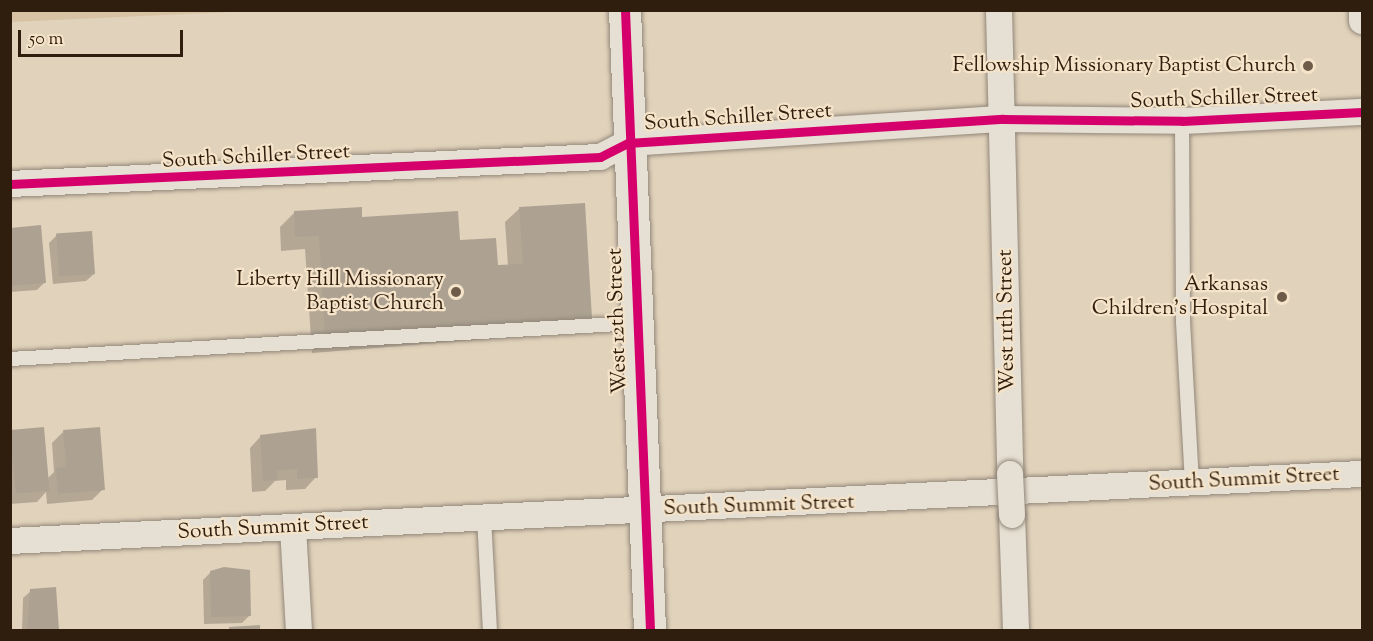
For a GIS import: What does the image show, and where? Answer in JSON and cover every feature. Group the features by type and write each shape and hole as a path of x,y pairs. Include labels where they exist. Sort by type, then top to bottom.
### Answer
{"street":[{"name":"West 12th Street","path":"625,10 628,143 650,630"},
{"name":"West 11th Street","path":"999,10 1016,630"},
{"path":"1362,10 1362,21"},
{"name":"South Schiller Street","path":"10,184 600,158 628,143 1003,119 1182,121 1362,112"},
{"name":"South Summit Street","path":"10,541 1362,474"},
{"path":"293,527 298,630"}],"lane":[{"path":"1182,121 1183,322 1192,482"},
{"path":"10,359 636,323"},
{"path":"484,517 490,630"}],"shaded area":[{"path":"11,10 252,10 252,11 11,22"}],"building":[{"name":"Liberty Hill Missionary Baptist Church","path":"585,203 592,318 325,339 319,236 295,237 294,211 362,207 362,217 458,211 460,240 496,238 498,265 523,264 519,207"},
{"path":"41,225 46,283 10,286 10,228"},
{"path":"92,231 95,274 59,276 56,234"},
{"path":"44,427 50,491 16,494 10,430"},
{"path":"100,427 105,490 58,494 56,468 66,467 63,430"},
{"path":"316,428 318,478 297,479 297,469 277,471 278,480 263,481 260,435"},
{"path":"224,567 250,570 251,616 211,617 210,571"},
{"path":"56,587 59,630 27,630 30,589"},
{"path":"260,625 260,630 229,630 229,627"}],"cycle path":[{"path":"625,10 650,630"},
{"path":"10,184 600,157 628,143 1003,119 1182,121 1362,112"}],"place":[{"name":"Fellowship Missionary Baptist Church","path":"1308,66"},
{"name":"Liberty Hill Missionary Baptist Church","path":"456,292"},
{"name":"Arkansas Children's Hospital","path":"1282,297"}]}
